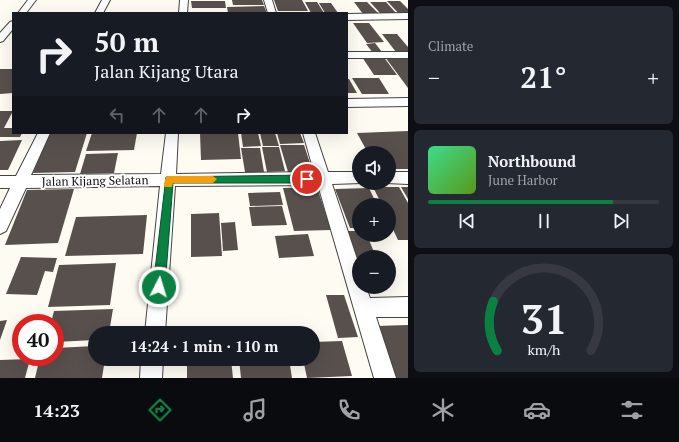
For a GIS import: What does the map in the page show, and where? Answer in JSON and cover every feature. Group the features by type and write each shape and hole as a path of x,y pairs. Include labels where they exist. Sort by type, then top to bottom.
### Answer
{"street":[{"path":"23,12 32,0"},
{"path":"100,12 106,0"},
{"path":"183,12 184,0"},
{"path":"268,0 272,12"},
{"path":"348,17 408,16"},
{"path":"0,39 11,21"},
{"path":"348,55 408,55"},
{"path":"348,103 408,102"},
{"name":"Jalan Kijang Selatan","path":"0,226 44,134"},
{"path":"156,326 172,134"},
{"path":"309,134 385,378"},
{"name":"Jalan Kijang Selatan","path":"21,182 352,178"},
{"path":"396,178 408,178"},
{"path":"0,182 21,182"},
{"path":"364,308 408,307"},
{"path":"150,378 151,366"}],"building":[{"path":"232,0 262,0 264,5 233,5"},
{"path":"274,0 302,0 308,11 278,11"},
{"path":"191,1 225,1 226,8 192,8"},
{"path":"387,1 400,1 408,9 408,15 400,15"},
{"path":"305,2 317,2 323,12 310,12"},
{"path":"354,2 367,2 379,14 363,14"},
{"path":"370,2 386,2 396,13 380,13"},
{"path":"319,3 331,3 337,12 324,12"},
{"path":"264,6 267,12 228,12 227,7"},
{"path":"353,23 369,23 384,42 367,43"},
{"path":"382,34 397,34 408,47 408,52 396,52"},
{"path":"375,43 382,52 373,53 366,44"},
{"path":"383,56 397,75 374,75 362,57"},
{"path":"406,56 408,58 408,88 385,57"},
{"path":"0,69 12,69 12,93 0,94"},
{"path":"352,78 379,78 389,94 362,94"},
{"path":"348,79 349,79 357,93 348,93"},
{"path":"0,111 12,111 4,128 12,128 12,134 22,134 20,137 0,137"},
{"path":"408,131 408,169 396,169 396,146 364,146 357,133"},
{"path":"49,134 87,134 75,172 33,173"},
{"path":"92,134 137,134 134,150 86,151"},
{"path":"200,134 238,134 241,159 201,160"},
{"path":"241,134 258,134 261,146 243,147"},
{"path":"260,134 275,134 279,146 263,146"},
{"path":"277,134 300,134 304,143 280,144"},
{"path":"22,140 8,170 0,170 0,141"},
{"path":"280,145 304,145 313,172 288,172"},
{"path":"262,147 279,147 285,171 267,172"},
{"path":"241,148 260,148 264,172 245,172"},
{"path":"118,153 114,173 80,174 86,154"},
{"path":"317,187 331,230 294,231 283,188"},
{"path":"396,187 399,187 408,203 408,240 398,240 396,236 396,198 378,198 374,190 396,190"},
{"path":"401,187 408,187 408,199"},
{"path":"74,189 58,243 5,245 27,190"},
{"path":"335,189 370,190 374,198 352,198 352,228 350,228"},
{"path":"280,192 283,205 250,206 248,193"},
{"path":"282,206 287,225 252,226 249,207"},
{"path":"219,213 222,256 191,257 191,214"},
{"path":"147,215 143,254 65,256 76,217"},
{"path":"235,222 238,250 223,251 221,223"},
{"path":"347,231 352,231 352,242 370,242 373,250 354,250"},
{"path":"308,234 314,256 279,258 275,236"},
{"path":"21,257 57,258 53,272 45,271 37,295 6,294"},
{"path":"116,263 110,305 48,307 59,265"},
{"path":"326,295 344,295 358,337 338,338"},
{"path":"113,309 110,326 88,326 88,340 64,342 64,314 53,314 54,311"},
{"path":"7,320 0,340 0,321"},
{"path":"408,325 408,378 394,378 376,326"},
{"path":"342,341 352,376 307,378 304,366 320,366 320,342"},
{"path":"88,346 88,366 104,366 102,378 35,378 38,366 64,366 64,348"},
{"path":"0,360 12,360 12,366 28,366 25,378 0,378"},
{"path":"187,366 232,366 233,378 187,378"},
{"path":"240,366 290,366 292,378 241,378"}],"slow traffic":[{"path":"168,184 169,180 213,179"}],"route":[{"path":"159,287 169,180 307,179"}]}
